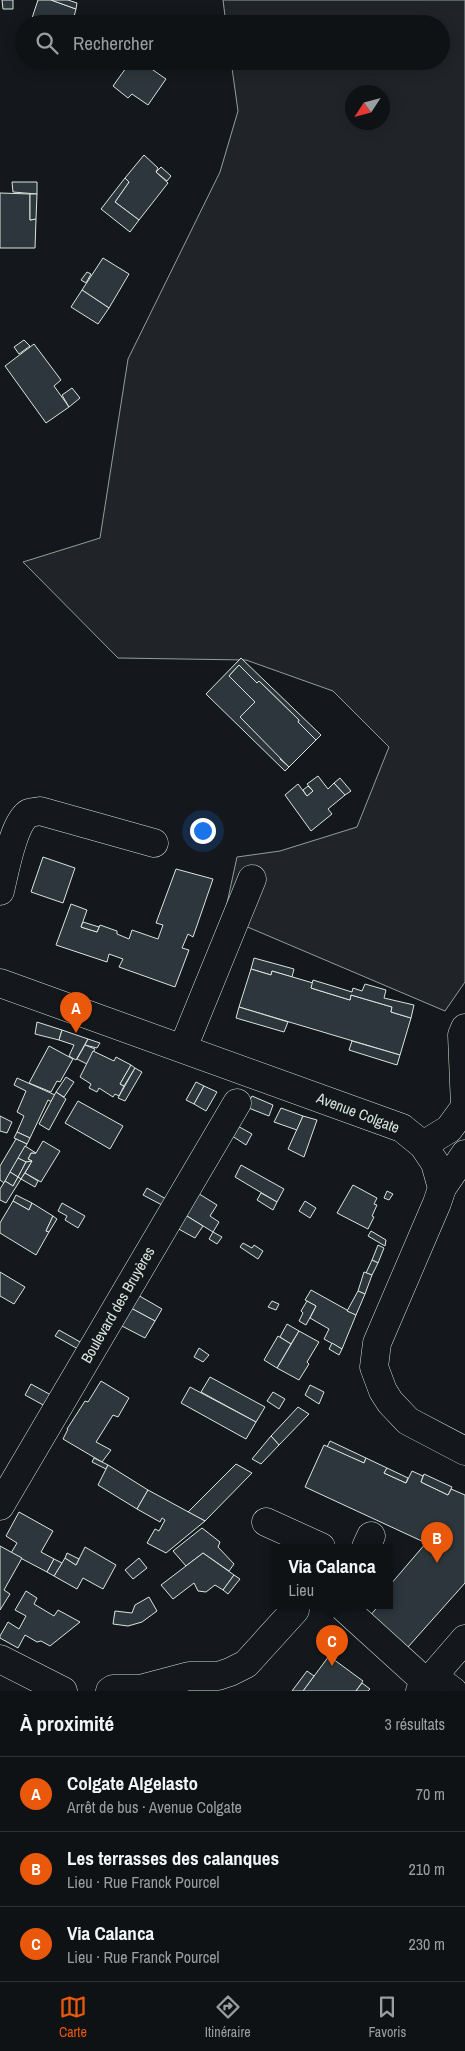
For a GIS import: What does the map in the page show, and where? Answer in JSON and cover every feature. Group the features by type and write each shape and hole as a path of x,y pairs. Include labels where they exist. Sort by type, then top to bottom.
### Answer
{"street":[{"path":"0,891 17,828 28,814 40,811 154,843"},
{"path":"183,1048 252,879"},
{"name":"Avenue Colgate","path":"0,983 402,1128 423,1146 435,1163 442,1188"},
{"path":"423,1146 449,1129 465,1107 465,1062 462,1035 465,1028"},
{"name":"Boulevard des Bruyères","path":"0,1506 237,1103"},
{"path":"465,1154 442,1188 437,1204 377,1343 374,1367 383,1392 408,1421 465,1451"},
{"path":"266,1522 314,1544"},
{"path":"346,1609 433,1685 465,1639"},
{"path":"110,1691 113,1689 140,1688 189,1676 218,1676 230,1672 246,1664 295,1610"},
{"path":"10,1673 63,1691"}],"shaded area":[{"path":"223,0 465,0 465,982 445,1011 224,917 237,857 280,851 357,827 389,747 333,691 246,660 118,658 23,562 100,538 128,359 220,172 238,111 232,70 450,70 450,15 225,15"}],"building":[{"path":"2,0 13,0 13,9 3,9"},
{"path":"38,0 51,0 76,9 74,15 33,15"},
{"path":"51,0 68,0 77,3 76,9"},
{"path":"125,70 153,70 166,79 148,105 132,94 128,98 113,86"},
{"path":"144,155 158,168 156,172 168,183 139,220 115,202 129,182 125,178"},
{"path":"161,167 171,176 167,181 156,172"},
{"path":"125,178 129,182 115,202 139,220 130,232 101,209"},
{"path":"12,182 37,182 37,194 13,192"},
{"path":"0,193 30,194 30,220 36,219 35,248 0,248"},
{"path":"30,194 37,194 36,219 30,220"},
{"path":"103,258 129,274 109,308 82,290"},
{"path":"87,272 91,274 86,283 81,280"},
{"path":"82,290 109,308 98,324 71,307"},
{"path":"24,340 30,346 19,354 14,347"},
{"path":"34,344 61,380 54,386 69,407 46,423 5,366"},
{"path":"72,388 80,398 69,407 62,395"},
{"path":"241,658 321,735 316,740 298,722 299,720 259,681 257,683 239,665 229,676 255,702 240,717 281,757 280,759 289,767 285,771 206,694"},
{"path":"239,665 257,683 259,681 299,720 298,722 316,740 289,767 240,717 255,702 229,676"},
{"path":"318,776 328,789 334,783 345,795 328,809 332,814 311,831 285,795 298,784 307,796 313,791 307,784"},
{"path":"340,778 351,791 345,795 334,783"},
{"path":"308,786 313,791 307,796 303,790"},
{"path":"43,857 75,868 63,903 31,892"},
{"path":"176,869 213,879 193,937 188,934 182,948 189,950 175,987 119,967 123,959 109,954 107,962 56,945 71,904 87,910 81,927 97,932 100,925 117,931 117,934 129,939 132,930 158,939 163,925 156,923"},
{"path":"83,922 99,927 97,932 81,927"},
{"path":"254,958 294,969 292,977 272,971 271,975 251,969"},
{"path":"251,969 271,975 272,971 313,983 311,988 350,1000 351,995 392,1007 391,1012 411,1018 400,1055 239,1007"},
{"path":"313,980 352,992 353,988 362,991 365,984 386,990 384,998 414,1005 411,1018 391,1012 392,1007 351,995 350,1000 311,988"},
{"path":"239,1007 288,1022 284,1032 236,1018"},
{"path":"37,1022 62,1030 59,1040 35,1034"},
{"path":"62,1030 88,1039 76,1060 69,1056 74,1045 59,1040"},
{"path":"88,1039 100,1043 97,1048 85,1045"},
{"path":"352,1041 400,1055 397,1065 349,1050"},
{"path":"85,1045 95,1049 87,1064 77,1059"},
{"path":"49,1046 73,1059 60,1082 57,1081 51,1092 29,1083"},
{"path":"93,1051 114,1061 116,1057 131,1065 120,1084 124,1086 119,1096 115,1094 113,1097 99,1088 97,1092 89,1088 91,1084 80,1077"},
{"path":"131,1065 135,1068 124,1086 120,1084"},
{"path":"135,1068 142,1072 125,1101 118,1098"},
{"path":"66,1077 74,1082 64,1097 56,1092"},
{"path":"17,1078 55,1095 52,1102 48,1100 30,1138 17,1132 24,1116 17,1112 26,1091 14,1085"},
{"path":"196,1082 204,1086 194,1104 186,1100"},
{"path":"204,1086 217,1092 206,1111 194,1104"},
{"path":"56,1092 66,1099 49,1130 39,1124"},
{"path":"252,1096 273,1105 269,1116 246,1107"},
{"path":"78,1101 123,1126 110,1149 65,1123"},
{"path":"281,1108 303,1116 297,1130 274,1122"},
{"path":"0,1116 12,1122 7,1133 0,1131"},
{"path":"303,1116 317,1120 304,1157 288,1149"},
{"path":"234,1124 252,1134 246,1145 229,1134"},
{"path":"17,1132 30,1138 27,1144 14,1138"},
{"path":"16,1139 27,1144 4,1183 0,1180 0,1166"},
{"path":"43,1141 60,1151 41,1182 25,1173 32,1161 28,1159 31,1153 36,1153"},
{"path":"25,1146 36,1153 31,1153 28,1159 32,1161 26,1162 18,1158"},
{"path":"18,1158 26,1162 18,1177 10,1172"},
{"path":"32,1161 21,1179 18,1177 26,1162"},
{"path":"241,1165 284,1189 277,1202 235,1177"},
{"path":"10,1172 18,1177 13,1186 5,1181"},
{"path":"25,1173 38,1181 35,1187 21,1179"},
{"path":"18,1177 21,1179 6,1203 0,1200 0,1189 5,1181 13,1186"},
{"path":"353,1185 377,1198 374,1204 377,1205 372,1216 374,1217 368,1229 337,1213"},
{"path":"147,1188 166,1199 162,1205 143,1195"},
{"path":"387,1191 393,1194 389,1200 384,1198"},
{"path":"196,1192 217,1205 210,1216 219,1222 213,1232 182,1213"},
{"path":"261,1193 277,1202 273,1210 257,1200"},
{"path":"16,1195 32,1203 29,1210 13,1201"},
{"path":"13,1201 29,1210 32,1203 53,1216 46,1231 49,1232 36,1255 0,1233 0,1223"},
{"path":"305,1201 316,1208 310,1218 299,1211"},
{"path":"62,1203 85,1216 78,1228 65,1220 67,1216 58,1211"},
{"path":"182,1213 203,1226 195,1238 175,1227"},
{"path":"53,1216 57,1219 49,1232 46,1231"},
{"path":"371,1231 386,1240 385,1246 368,1236"},
{"path":"213,1232 222,1237 217,1244 209,1239"},
{"path":"243,1243 252,1248 254,1245 263,1251 258,1259 240,1247"},
{"path":"378,1245 384,1248 378,1263 372,1260"},
{"path":"372,1260 378,1263 372,1275 366,1273"},
{"path":"0,1272 25,1287 14,1304 0,1296"},
{"path":"364,1272 372,1275 365,1294 358,1291"},
{"path":"311,1290 356,1315 342,1349 324,1339 329,1329 310,1318 316,1306 305,1300"},
{"path":"358,1291 365,1294 356,1315 347,1311"},
{"path":"136,1294 162,1309 155,1321 129,1307"},
{"path":"272,1301 279,1304 276,1310 268,1307"},
{"path":"307,1301 316,1306 306,1325 299,1321 303,1313 301,1311"},
{"path":"129,1307 155,1321 145,1338 118,1324"},
{"path":"287,1324 299,1331 291,1344 280,1337"},
{"path":"59,1330 82,1343 78,1349 55,1336"},
{"path":"299,1331 319,1342 299,1380 277,1368"},
{"path":"278,1336 291,1344 277,1368 264,1360"},
{"path":"332,1343 342,1349 339,1355 329,1349"},
{"path":"199,1348 209,1355 203,1362 194,1357"},
{"path":"210,1377 265,1407 256,1422 201,1392"},
{"path":"101,1381 129,1398 118,1417 113,1415 96,1442 111,1450 102,1462 63,1439 67,1429 85,1401 88,1402"},
{"path":"31,1384 51,1395 45,1406 25,1395"},
{"path":"310,1385 324,1392 319,1404 305,1395"},
{"path":"190,1387 256,1422 246,1439 181,1403"},
{"path":"273,1392 285,1399 279,1409 267,1401"},
{"path":"298,1407 309,1414 279,1445 271,1436"},
{"path":"271,1436 279,1445 261,1464 252,1459"},
{"path":"330,1441 366,1458 364,1463 327,1447"},
{"path":"324,1445 364,1463 366,1458 387,1468 384,1473 406,1483 412,1471 423,1476 421,1482 448,1495 451,1489 465,1495 465,1583 408,1647 370,1616 376,1609 393,1609 393,1582 426,1543 305,1487"},
{"path":"94,1458 108,1465 106,1469 92,1462"},
{"path":"236,1464 252,1473 205,1521 188,1512"},
{"path":"108,1465 148,1490 137,1509 98,1485"},
{"path":"387,1468 408,1478 406,1483 384,1473"},
{"path":"424,1474 452,1487 448,1495 421,1482"},
{"path":"148,1490 205,1521 166,1553 147,1543 155,1529 159,1531 165,1520 162,1518 160,1522 137,1509"},
{"path":"19,1512 53,1531 41,1552 54,1559 47,1572 11,1553 17,1543 6,1536"},
{"path":"202,1528 220,1542 218,1547 234,1564 229,1571 203,1553 186,1566 173,1551"},
{"path":"0,1546 22,1558 4,1590 10,1594 0,1610"},
{"path":"85,1547 116,1565 103,1589 83,1578 77,1589 54,1576 65,1558 76,1565"},
{"path":"67,1553 79,1559 76,1565 65,1558"},
{"path":"203,1553 234,1575 223,1590 215,1585 206,1592 198,1591 194,1583 173,1599 161,1585"},
{"path":"139,1558 147,1568 133,1579 125,1570"},
{"path":"54,1559 62,1563 54,1576 47,1572"},
{"path":"234,1575 240,1579 228,1594 223,1590"},
{"path":"26,1591 37,1598 34,1604 54,1616 58,1610 80,1622 50,1646 41,1641 37,1642 25,1635 18,1648 0,1638 8,1622 19,1629 26,1616 15,1610"},
{"path":"149,1597 157,1611 142,1622 128,1626 113,1624 115,1611 132,1613 135,1605"},
{"path":"329,1656 363,1681 356,1691 303,1691"},
{"path":"307,1671 314,1676 303,1691 292,1691"},
{"path":"362,1683 370,1689 368,1691 356,1691"}],"place":[{"name":"Colgate Algelasto","path":"76,1033"},
{"name":"Les terrasses des calanques","path":"437,1563"},
{"name":"Via Calanca","path":"332,1666"}]}
